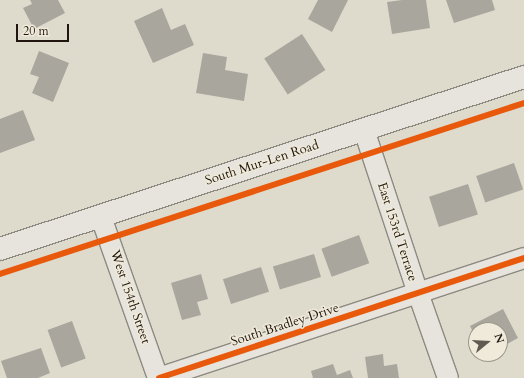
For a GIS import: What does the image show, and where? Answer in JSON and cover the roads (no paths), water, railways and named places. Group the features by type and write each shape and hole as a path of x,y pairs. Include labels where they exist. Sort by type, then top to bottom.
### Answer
{"main road":[{"name":"South Mur-Len Road","path":"0,250 524,77"}],"street":[{"name":"East 153rd Terrace","path":"364,130 448,378"},
{"name":"West 154th Street","path":"102,216 159,378"},
{"name":"South Bradley Drive","path":"159,378 524,258"}]}
